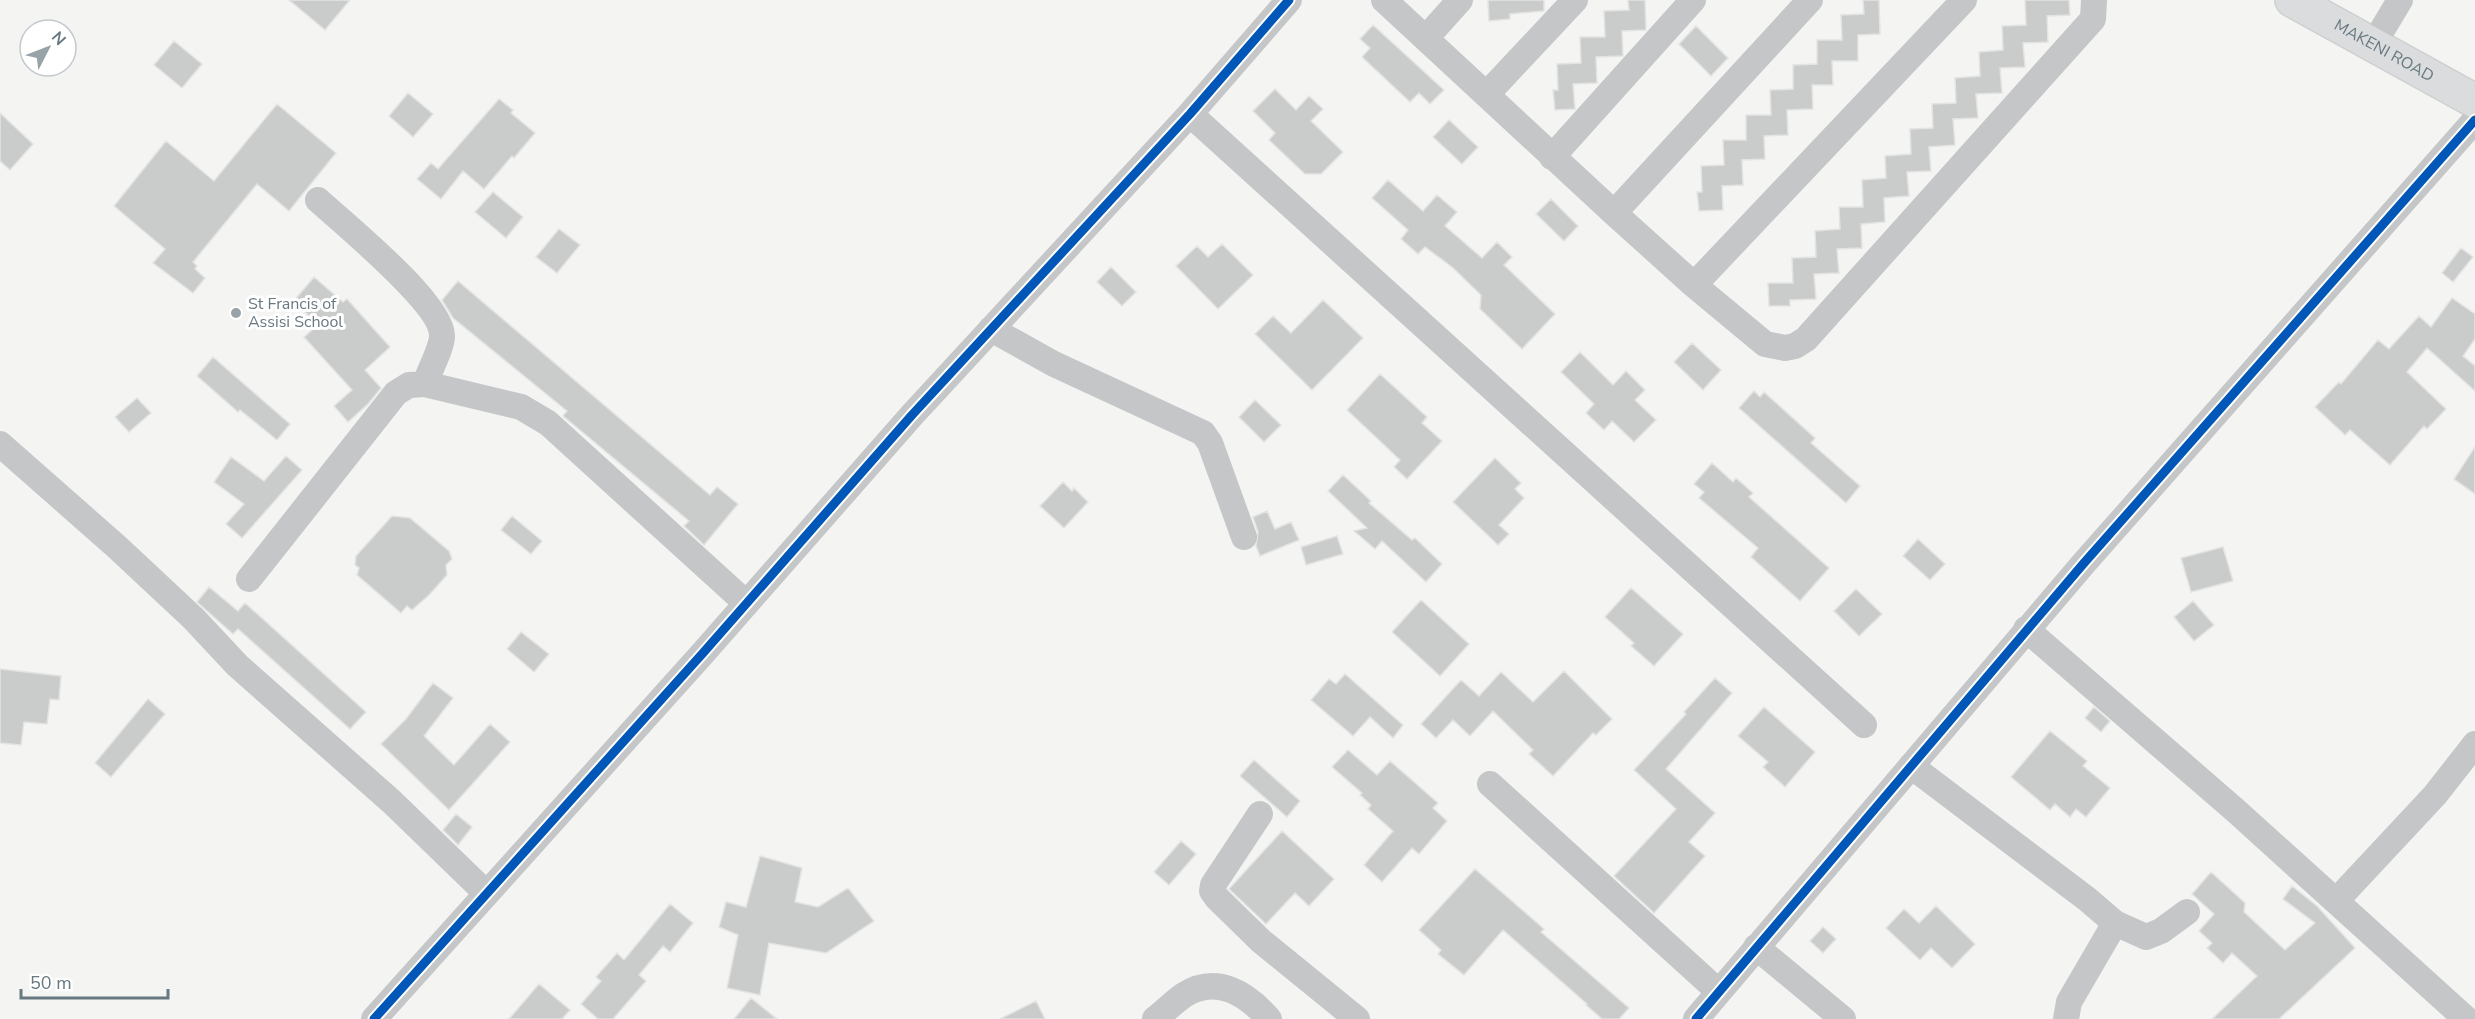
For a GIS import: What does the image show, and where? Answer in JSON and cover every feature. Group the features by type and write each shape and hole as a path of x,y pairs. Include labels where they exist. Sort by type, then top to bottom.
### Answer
{"main road":[{"name":"MAKENI ROAD","path":"2292,0 2474,103"}],"street":[{"path":"374,1019 912,415 1190,114 1289,0"},
{"path":"1384,0 1552,157 1694,285 1766,344 1785,348 1795,346 1806,339 2093,19 2094,0"},
{"path":"1426,38 1460,0"},
{"path":"1487,94 1575,0"},
{"path":"1552,157 1693,0"},
{"path":"1614,213 1810,0"},
{"path":"1694,285 1964,0"},
{"path":"2373,45 2400,0"},
{"path":"1696,1019 2474,103"},
{"path":"1190,114 1864,725"},
{"path":"318,200 405,279 439,320 442,336 425,384"},
{"path":"991,328 1054,364 1203,434 1210,442 1244,537"},
{"path":"249,579 396,393 409,385 425,384 521,407 548,423 746,603"},
{"path":"0,444 117,547 194,619 237,665 392,802 486,893"},
{"path":"2026,629 2235,810 2466,1019"},
{"path":"2336,901 2435,795 2475,744"},
{"path":"1911,766 2087,899 2115,923 2146,937 2161,931 2187,912"},
{"path":"1490,784 1719,992"},
{"path":"1260,813 1213,885 1212,891 1262,941 1357,1019"},
{"path":"2066,1019 2069,1002 2115,923"},
{"path":"1756,947 1843,1019"},
{"path":"1155,1019 1185,994 1212,986 1234,989 1259,1007 1269,1019"}],"building":[{"path":"289,0 350,0 325,30"},
{"path":"1488,0 1544,0 1544,11 1510,14 1510,19 1489,21"},
{"path":"1628,0 1645,0 1646,30 1622,31 1623,56 1596,57 1597,83 1573,84 1575,109 1555,110 1553,90 1558,90 1557,64 1581,63 1580,37 1605,37 1604,11 1629,10"},
{"path":"1863,0 1879,0 1880,34 1858,35 1858,61 1832,61 1833,85 1812,85 1813,109 1787,110 1788,135 1764,136 1765,159 1742,160 1743,185 1722,186 1723,210 1699,211 1697,192 1702,192 1701,166 1724,165 1723,140 1746,140 1746,115 1771,115 1770,90 1793,89 1793,65 1817,64 1817,40 1842,40 1841,15 1864,14"},
{"path":"2025,0 2069,0 2070,15 2047,16 2048,42 2023,43 2025,67 2000,68 2002,93 1976,94 1978,118 1953,119 1955,145 1929,147 1931,171 1907,172 1909,196 1884,198 1885,222 1861,224 1862,248 1837,249 1839,273 1814,274 1816,299 1790,300 1790,306 1769,306 1768,283 1793,283 1792,258 1816,257 1815,231 1840,229 1839,207 1863,207 1862,180 1886,178 1885,156 1911,154 1910,129 1933,128 1932,104 1956,103 1955,78 1980,76 1979,52 2003,50 2002,26 2026,25"},
{"path":"1373,25 1444,90 1430,104 1419,93 1410,102 1362,57 1370,48 1360,39"},
{"path":"1696,26 1728,58 1711,76 1679,44"},
{"path":"174,41 202,64 182,88 154,65"},
{"path":"1275,89 1296,110 1309,96 1323,109 1311,121 1343,152 1321,174 1305,174 1269,140 1275,133 1253,111"},
{"path":"408,93 433,114 413,137 389,116"},
{"path":"499,99 513,110 511,113 535,133 484,189 463,171 441,199 417,179 431,163 438,169"},
{"path":"277,104 336,153 289,211 257,184 193,262 197,266 195,269 205,278 193,293 153,263 165,249 114,206 166,141 214,181"},
{"path":"0,113 33,144 10,170 0,161"},
{"path":"1449,120 1478,147 1462,164 1433,137"},
{"path":"1388,180 1423,211 1437,195 1457,212 1445,226 1482,258 1497,242 1512,257 1504,265 1555,314 1522,349 1480,309 1481,295 1452,267 1425,247 1418,254 1401,239 1408,230 1372,198"},
{"path":"493,192 523,217 506,238 475,212"},
{"path":"1551,199 1578,226 1564,241 1536,214"},
{"path":"559,229 580,245 557,273 536,257"},
{"path":"1222,244 1253,275 1218,309 1176,266 1197,246 1208,257"},
{"path":"2461,248 2473,257 2453,282 2442,273"},
{"path":"1111,267 1136,292 1122,306 1097,282"},
{"path":"314,277 343,302 347,299 390,347 365,370 381,388 368,404 348,422 334,406 352,390 304,337 319,324 293,302"},
{"path":"458,281 710,495 717,487 738,504 704,545 684,526 689,521 563,416 567,411 453,318 442,300"},
{"path":"2452,298 2475,314 2475,339 2463,356 2475,366 2475,391 2427,348 2407,372 2446,409 2427,429 2424,426 2390,465 2350,430 2345,435 2315,407 2339,382 2341,384 2378,340 2389,349 2419,316 2431,327"},
{"path":"1323,300 1363,338 1312,390 1255,334 1273,316 1291,333"},
{"path":"1692,343 1721,370 1703,390 1674,362"},
{"path":"1580,352 1613,385 1626,371 1645,390 1635,400 1656,420 1634,442 1612,421 1604,430 1586,413 1594,404 1561,372"},
{"path":"213,357 290,424 277,440 240,410 238,412 197,376"},
{"path":"1380,374 1427,417 1422,423 1442,441 1407,479 1394,467 1400,460 1347,410"},
{"path":"1754,391 1760,397 1764,392 1815,438 1811,443 1860,486 1846,503 1739,408"},
{"path":"137,398 151,413 129,432 115,417"},
{"path":"1255,400 1281,425 1264,442 1239,417"},
{"path":"2475,447 2475,494 2454,479"},
{"path":"286,456 302,470 242,538 226,524 244,504 214,482 231,457 264,481"},
{"path":"1495,458 1521,483 1515,489 1524,498 1499,525 1509,534 1498,545 1453,502"},
{"path":"1712,463 1733,482 1736,478 1753,493 1749,497 1829,568 1800,601 1751,557 1758,548 1699,498 1704,492 1694,484"},
{"path":"1343,475 1371,501 1369,503 1412,540 1415,538 1442,564 1426,582 1382,541 1375,549 1354,531 1367,528 1328,491"},
{"path":"1063,482 1072,491 1074,488 1088,502 1064,528 1040,506"},
{"path":"1267,511 1275,529 1291,522 1299,540 1260,556 1256,546 1258,532 1253,517"},
{"path":"392,516 410,518 449,551 452,559 446,565 447,575 429,595 412,610 407,606 401,613 357,575 359,568 355,565 356,556"},
{"path":"512,516 542,541 531,554 501,530"},
{"path":"1337,536 1343,554 1306,565 1301,547"},
{"path":"1918,539 1945,564 1930,580 1903,556"},
{"path":"2223,547 2233,581 2191,592 2181,558"},
{"path":"209,587 238,611 245,603 366,712 350,729 238,629 233,634 197,602"},
{"path":"1631,588 1683,634 1654,666 1631,646 1634,643 1605,617"},
{"path":"1856,589 1882,614 1859,636 1834,611"},
{"path":"1421,600 1469,644 1440,676 1392,632"},
{"path":"2193,601 2214,625 2194,641 2174,617"},
{"path":"521,632 549,654 534,672 507,649"},
{"path":"0,669 61,676 59,700 50,699 47,724 24,722 21,745 0,743"},
{"path":"1564,671 1612,719 1596,735 1593,733 1553,776 1529,754 1533,750 1493,711 1470,736 1453,720 1436,738 1421,724 1461,680 1479,696 1501,672 1533,702"},
{"path":"1345,674 1403,725 1393,738 1370,717 1353,736 1311,700 1329,679 1336,684"},
{"path":"1715,678 1732,693 1666,769 1715,813 1689,842 1705,856 1654,913 1614,876 1676,809 1634,770 1686,714 1684,712"},
{"path":"433,683 453,698 424,736 454,765 490,724 510,742 449,810 381,744 406,719"},
{"path":"148,699 165,714 111,777 95,763"},
{"path":"1764,707 1815,752 1785,787 1763,767 1768,762 1738,736"},
{"path":"2094,707 2110,721 2101,732 2085,718"},
{"path":"2050,731 2087,761 2083,766 2110,788 2086,817 2076,809 2070,817 2055,804 2050,810 2011,777"},
{"path":"1348,750 1377,775 1390,761 1438,803 1433,808 1447,821 1419,854 1412,848 1382,882 1364,865 1393,831 1368,809 1371,805 1360,795 1362,793 1332,767"},
{"path":"1254,760 1300,801 1287,817 1240,776"},
{"path":"456,814 472,827 458,845 443,830"},
{"path":"1282,831 1334,879 1309,906 1295,893 1266,924 1229,889"},
{"path":"1181,841 1196,854 1169,885 1154,872"},
{"path":"760,856 802,868 795,902 818,907 848,888 874,921 826,953 769,943 760,995 727,988 738,935 719,927 726,902 746,907"},
{"path":"1475,869 1544,929 1541,932 1629,1008 1619,1019 1602,1019 1503,930 1464,975 1438,954 1441,950 1419,930"},
{"path":"2211,872 2245,903 2244,912 2285,950 2315,923 2283,899 2292,886 2317,906 2355,948 2279,1019 2212,1019 2257,976 2232,953 2223,963 2207,948 2212,943 2199,931 2214,914 2192,894"},
{"path":"670,904 693,923 670,952 663,946 639,975 646,981 613,1019 598,1019 581,1004 601,981 596,977 617,953 624,960"},
{"path":"1936,906 1975,944 1952,968 1931,948 1920,960 1886,928 1904,909 1919,923"},
{"path":"1823,927 1836,939 1823,953 1810,941"},
{"path":"539,984 570,1010 562,1019 509,1019"},
{"path":"751,998 777,1019 734,1019"},
{"path":"1036,1001 1045,1019 1000,1019"}],"cycle path":[{"path":"374,1019 703,653 912,415 1190,114 1289,0"},
{"path":"1696,1019 2084,563 2475,120"}],"place":[{"name":"St Francis of Assisi School","path":"236,313"}]}
